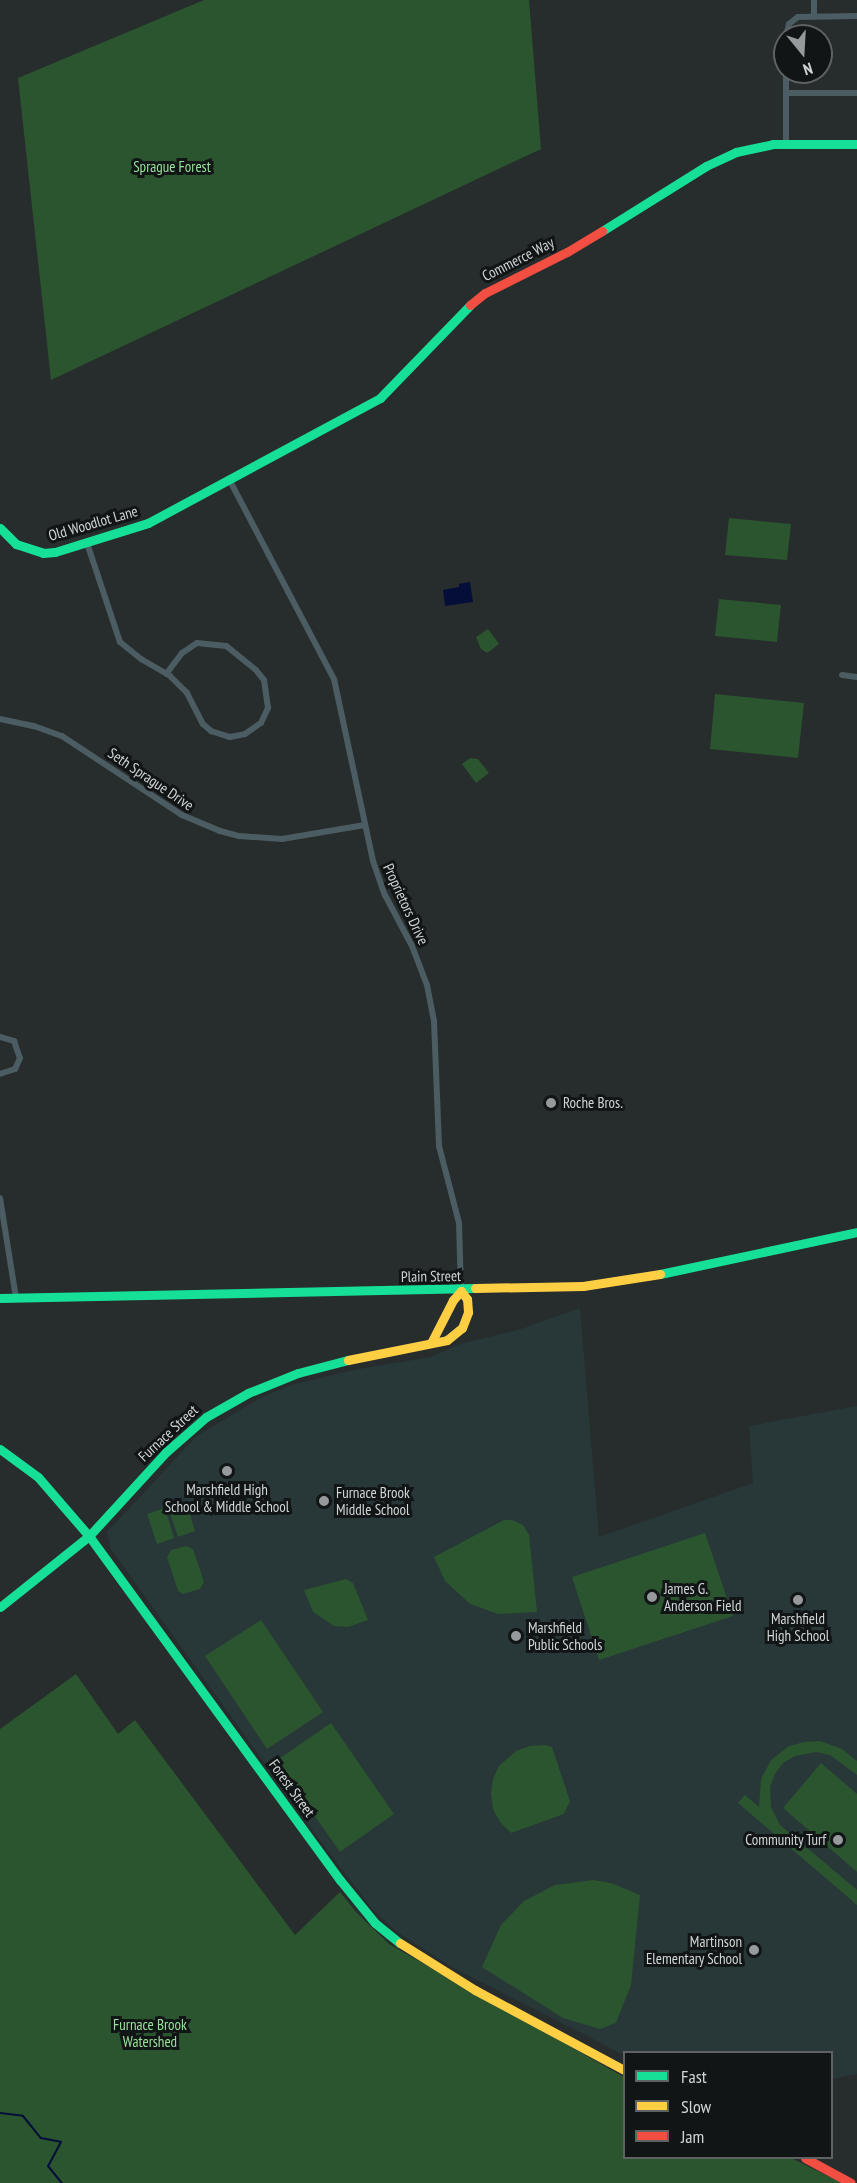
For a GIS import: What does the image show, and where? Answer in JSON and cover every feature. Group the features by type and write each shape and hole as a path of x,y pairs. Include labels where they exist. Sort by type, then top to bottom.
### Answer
{"street":[{"path":"814,0 814,15"},
{"path":"789,24 798,17 814,15 857,16"},
{"path":"786,84 786,144"},
{"path":"786,93 857,93"},
{"name":"Commerce Way","path":"230,481 380,398 464,310 484,293 567,252 706,166 736,152 773,144 857,144"},
{"name":"Old Woodlot Lane","path":"0,528 16,544 43,553 87,543 141,526 230,481"},
{"name":"Proprietors Drive","path":"230,481 334,679 378,877 422,968 430,1001 439,1146 459,1223 461,1291"},
{"path":"87,543 120,642 141,660 166,674 187,693 203,724 211,731 230,737 245,734 261,723 268,708 268,693 264,680 256,670 226,646 197,643 182,653 166,674"},
{"path":"842,675 857,677"},
{"name":"Seth Sprague Drive","path":"0,719 34,726 62,736 182,815 220,831 238,836 282,839 365,825"},
{"path":"0,1037 14,1041 20,1052 15,1069 0,1074"},
{"path":"0,1198 16,1298"},
{"name":"Plain Street","path":"0,1299 461,1291 583,1286 617,1282 857,1232"},
{"path":"431,1343 453,1300 461,1291"},
{"name":"Furnace Street","path":"0,1607 88,1536 185,1433 227,1404 268,1384 314,1368 447,1340 462,1328 468,1304 461,1291"},
{"name":"Forest Street","path":"0,1449 46,1485 88,1536 186,1666 340,1880 375,1923 417,1956 623,2069"},
{"path":"809,2159 851,2183"}],"shaded area":[{"path":"470,582 473,602 445,606 443,590"},
{"name":"Marshfield Public Schools","path":"580,1308 599,1537 753,1483 749,1426 857,1406 857,2074 833,2079 833,2051 623,2051 623,2054 450,1966 397,1932 373,1910 321,1842 111,1549 107,1532 197,1436 262,1397 291,1385 353,1370 431,1357 460,1344 518,1330"}],"green space":[{"name":"Sprague Forest","path":"204,0 529,0 541,149 51,380 18,78"},
{"path":"729,518 791,524 787,560 725,555"},
{"path":"719,599 781,605 777,642 715,636"},
{"path":"488,629 499,644 487,653 481,649 476,637"},
{"path":"715,694 804,703 798,758 710,749"},
{"path":"470,758 478,759 489,773 476,783 462,764"},
{"path":"186,1502 195,1531 178,1537 168,1507"},
{"path":"165,1508 174,1538 157,1544 147,1514"},
{"path":"504,1520 512,1520 523,1525 529,1535 537,1612 498,1614 470,1604 445,1581 434,1557"},
{"name":"James G. Anderson Field","path":"705,1533 733,1616 599,1660 572,1577"},
{"path":"186,1546 193,1549 204,1582 200,1589 183,1594 178,1591 167,1557 171,1550"},
{"path":"346,1579 353,1583 368,1620 348,1627 334,1626 313,1612 304,1590"},
{"path":"261,1620 323,1712 267,1749 205,1656"},
{"name":"Furnace Brook Watershed","path":"76,1674 118,1734 135,1720 295,1935 340,1892 356,1912 389,1944 623,2076 623,2159 793,2159 842,2183 0,2183 0,1729"},
{"path":"331,1723 394,1814 340,1852 276,1761"},
{"path":"820,1741 842,1749 857,1761 857,1775 830,1755 816,1752 795,1756 783,1763 775,1774 770,1787 771,1807 780,1825 857,1890 857,1905 738,1803 745,1795 759,1807 761,1779 771,1760 789,1746"},
{"path":"530,1746 552,1747 570,1801 564,1814 511,1833 500,1822 493,1809 491,1794 493,1779 499,1766 516,1751"},
{"name":"Community Turf","path":"821,1763 857,1794 857,1872 783,1808"},
{"path":"593,1880 611,1883 640,1895 631,1985 616,2023 600,2029 563,2018 482,1967 501,1925 524,1901 555,1885"}],"waterway":[{"path":"0,2113 23,2116 41,2138 61,2142 48,2166 62,2183"}],"traffic: fast":[{"path":"602,231 706,166 736,152 773,144 857,144"},
{"path":"0,528 16,544 43,553 55,552 148,523 380,398 470,305"},
{"path":"660,1274 857,1232"},
{"path":"0,1298 475,1288"},
{"path":"0,1607 89,1536 166,1452 206,1417 248,1393 298,1373 348,1360"},
{"path":"0,1449 38,1477 89,1536 340,1880 375,1923 400,1943"}],"traffic: slow":[{"path":"475,1288 583,1286 660,1274"},
{"path":"348,1360 447,1340 462,1328 468,1312 467,1299 461,1291 453,1300 431,1343"},
{"path":"400,1943 475,1990 623,2069"}],"traffic: jam":[{"path":"470,305 485,293 567,252 602,231"},
{"path":"807,2159 851,2183"}],"place":[{"name":"Roche Bros.","path":"551,1103"},
{"name":"Marshfield High School & Middle School","path":"227,1471"},
{"name":"Furnace Brook Middle School","path":"324,1501"},
{"name":"James G. Anderson Field","path":"652,1597"},
{"name":"Marshfield High School","path":"798,1600"},
{"name":"Marshfield Public Schools","path":"516,1636"},
{"name":"Community Turf","path":"838,1840"},
{"name":"Martinson Elementary School","path":"754,1950"}]}
